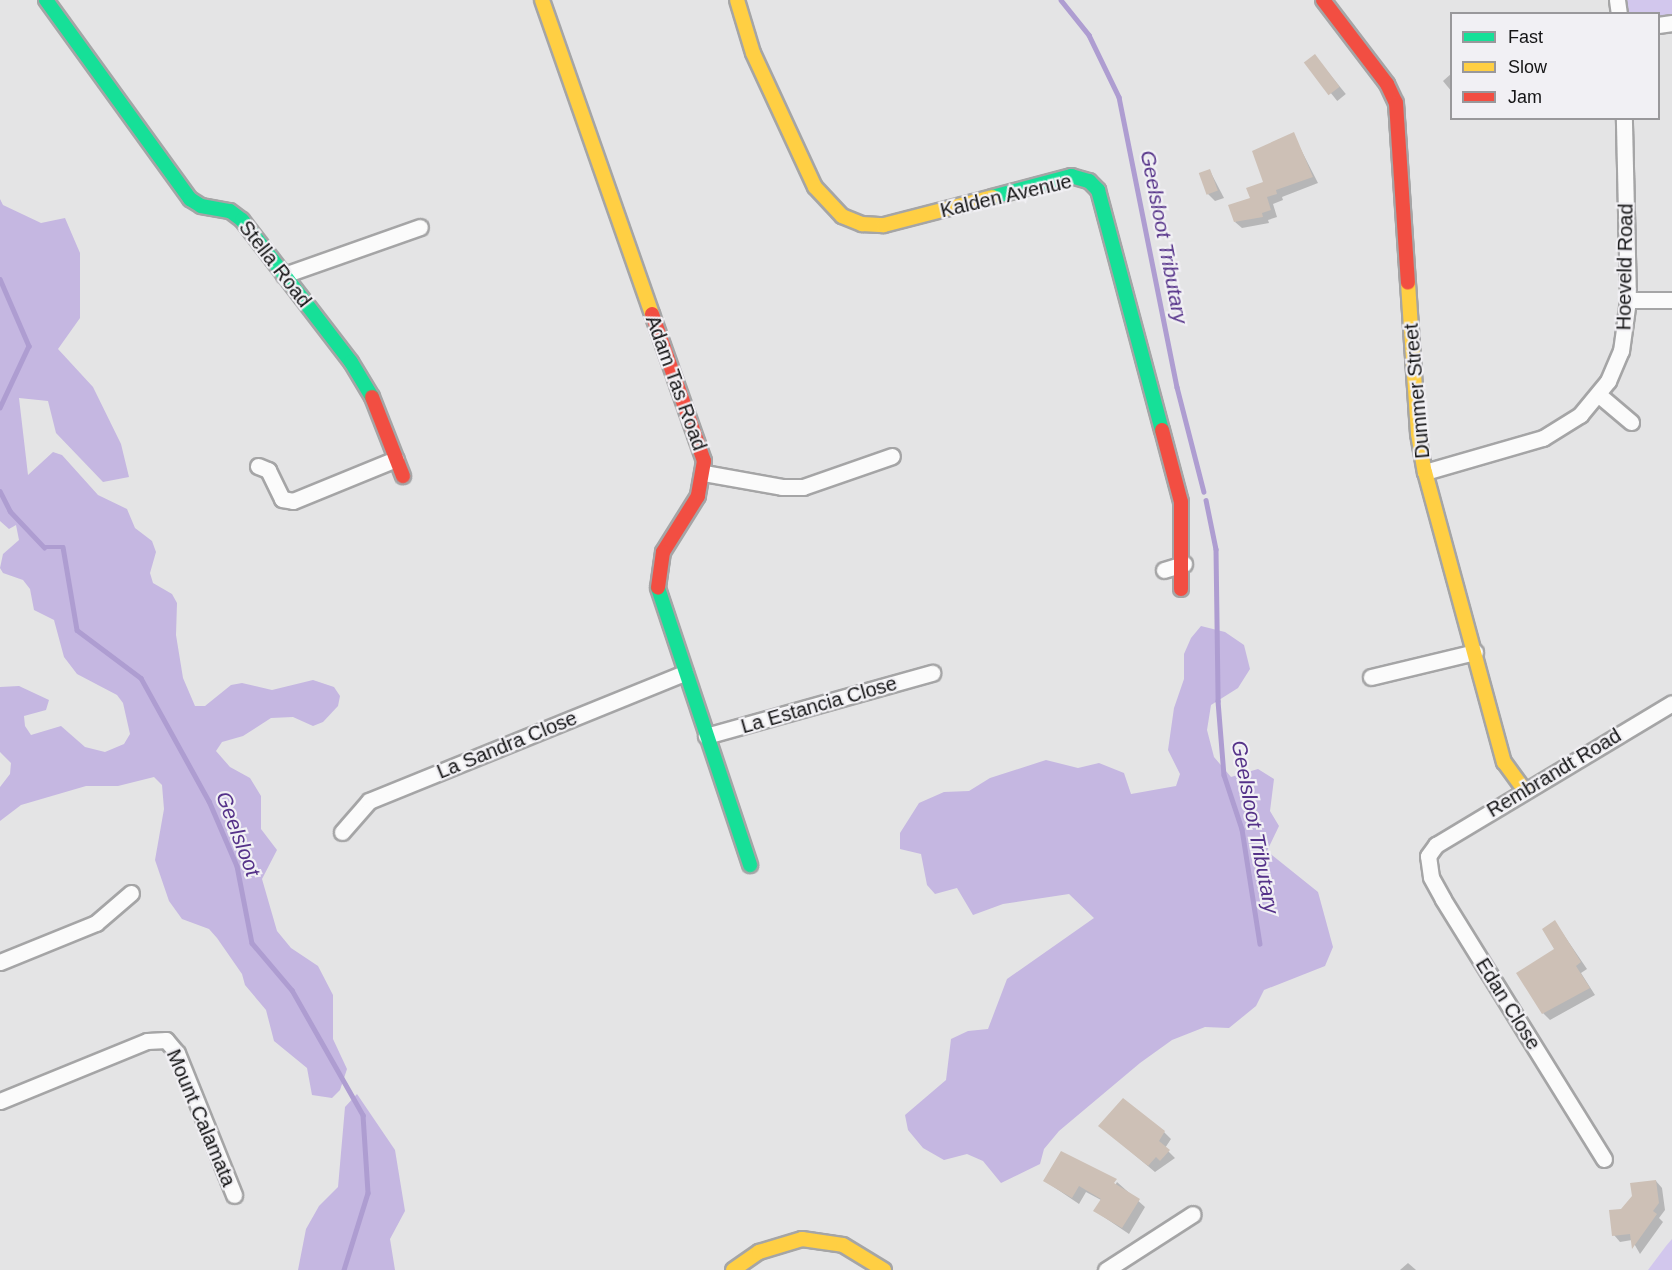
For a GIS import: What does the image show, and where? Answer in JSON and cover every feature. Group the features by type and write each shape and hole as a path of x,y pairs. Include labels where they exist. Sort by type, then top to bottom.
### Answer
{"street":[{"name":"Stella Road","path":"45,0 190,198 201,206 237,215 363,379 379,409 403,476"},
{"name":"Adam Tas Road","path":"542,0 704,461 704,473 698,496 668,541 658,577 660,602 750,865"},
{"name":"Kalden Avenue","path":"737,0 753,53 815,187 842,216 862,224 884,225 1071,176 1089,181 1098,190 1180,502 1184,564 1181,589"},
{"name":"Dummer Street","path":"1323,0 1387,84 1396,103 1418,434 1425,472 1504,762 1524,790"},
{"name":"Hoeveld Road","path":"1425,472 1543,438 1580,415 1599,395 1621,351 1628,300 1624,120"},
{"path":"284,275 420,227"},
{"path":"1628,300 1672,300"},
{"path":"1599,395 1631,422"},
{"path":"704,473 783,487 802,487 892,456"},
{"path":"258,466 268,470 282,499 293,501 396,459"},
{"path":"1164,570 1184,564"},
{"path":"1371,677 1474,652"},
{"name":"La Sandra Close","path":"342,832 369,801 685,673"},
{"name":"La Estancia Close","path":"706,736 932,673"},
{"name":"Rembrandt Road","path":"1436,844 1672,704"},
{"name":"Edan Close","path":"1436,844 1428,862 1443,899 1604,1159"},
{"path":"0,962 96,923 131,894"},
{"name":"Mount Calamata","path":"0,1101 147,1041 166,1040 177,1053 234,1195"},
{"path":"1106,1270 1192,1214"},
{"path":"733,1270 759,1252 802,1239 843,1245 884,1270"}],"shaded area":[{"path":"1622,0 1672,0 1672,16 1660,15 1660,12 1628,12"},
{"path":"0,199 3,205 41,223 65,218 80,253 80,318 58,349 93,387 121,444 129,477 103,482 56,433 48,401 19,398 28,475 53,452 62,455 98,495 127,509 135,528 152,541 156,552 150,573 153,583 172,594 177,603 176,635 183,678 195,706 205,706 231,685 242,683 272,690 313,680 334,687 340,696 338,706 323,722 313,726 293,717 271,718 243,736 222,742 216,751 230,767 250,778 261,796 261,829 277,850 262,879 277,931 291,948 318,966 333,995 333,1039 347,1069 340,1090 332,1098 312,1095 307,1068 274,1041 266,1010 245,985 242,974 217,938 209,929 182,919 169,901 155,860 164,809 162,785 154,777 118,786 86,786 21,805 0,821 0,787 10,774 11,763 0,752 0,687 19,686 49,700 46,710 24,716 25,726 31,735 61,726 85,747 105,752 124,744 130,734 123,703 117,695 77,674 64,657 54,620 34,610 30,589 23,580 3,573 0,568 3,554 19,540 16,525 9,529 0,521"},
{"path":"1201,626 1225,632 1244,645 1250,669 1238,688 1211,705 1207,730 1214,757 1231,777 1258,769 1274,779 1270,811 1279,826 1267,851 1318,892 1333,947 1325,966 1264,990 1256,1006 1229,1028 1205,1027 1172,1040 1140,1063 1059,1131 1044,1149 1040,1164 1001,1183 983,1161 967,1154 944,1160 923,1148 908,1130 905,1115 946,1080 951,1039 968,1031 988,1029 1007,979 1094,918 1069,894 1003,904 973,915 957,888 935,894 927,885 921,854 900,849 900,833 919,803 944,792 969,791 990,778 1046,760 1078,768 1099,763 1124,773 1131,794 1176,786 1180,774 1168,750 1174,708 1184,679 1184,654 1191,638"},
{"path":"357,1094 395,1150 405,1211 390,1239 395,1270 298,1270 306,1229 319,1206 338,1187 345,1107"},
{"path":"1672,1239 1672,1270 1648,1270 1666,1246"}],"building":[{"path":"1315,54 1340,87 1328,95 1304,62"},
{"path":"1294,132 1313,177 1276,190 1277,194 1267,197 1271,210 1262,213 1263,217 1234,222 1228,205 1250,198 1246,188 1263,182 1252,151"},
{"path":"1210,169 1218,191 1207,195 1199,173"},
{"path":"1555,920 1581,962 1576,966 1590,988 1542,1014 1516,973 1554,949 1542,929"},
{"path":"1123,1098 1165,1131 1159,1141 1170,1150 1160,1161 1156,1157 1148,1166 1098,1126"},
{"path":"1061,1151 1117,1179 1114,1183 1140,1199 1122,1228 1093,1211 1101,1199 1079,1186 1072,1198 1043,1181"},
{"path":"1656,1180 1659,1203 1653,1211 1657,1214 1632,1249 1630,1234 1612,1236 1609,1210 1621,1209 1632,1196 1630,1183"}],"waterway":[{"name":"Geelsloot Tributary","path":"1061,0 1089,35 1119,97 1177,387 1204,492"},
{"name":"Geelsloot","path":"0,279 29,346 0,408"},
{"name":"Geelsloot","path":"0,491 10,511 44,547 63,547 77,630 141,678 209,801 237,866 252,943 292,990 363,1115 368,1193 344,1270"},
{"name":"Geelsloot Tributary","path":"1206,500 1216,549 1218,701 1224,775 1242,829 1260,944"}],"traffic: fast":[{"path":"46,0 190,199 201,206 230,211 242,220 351,362 372,397"},
{"path":"992,197 1071,176 1089,181 1098,190 1162,430"},
{"path":"658,588 750,865"}],"traffic: slow":[{"path":"542,0 652,314"},
{"path":"737,0 753,53 815,187 842,216 862,224 884,225 992,197"},
{"path":"1408,283 1418,434 1425,472 1504,762 1524,790"},
{"path":"733,1270 759,1252 802,1239 843,1245 884,1270"}],"traffic: jam":[{"path":"1323,0 1387,84 1396,103 1408,283"},
{"path":"652,314 704,461 698,496 663,552 658,588"},
{"path":"372,397 403,476"},
{"path":"1162,430 1181,502 1181,589"}]}
